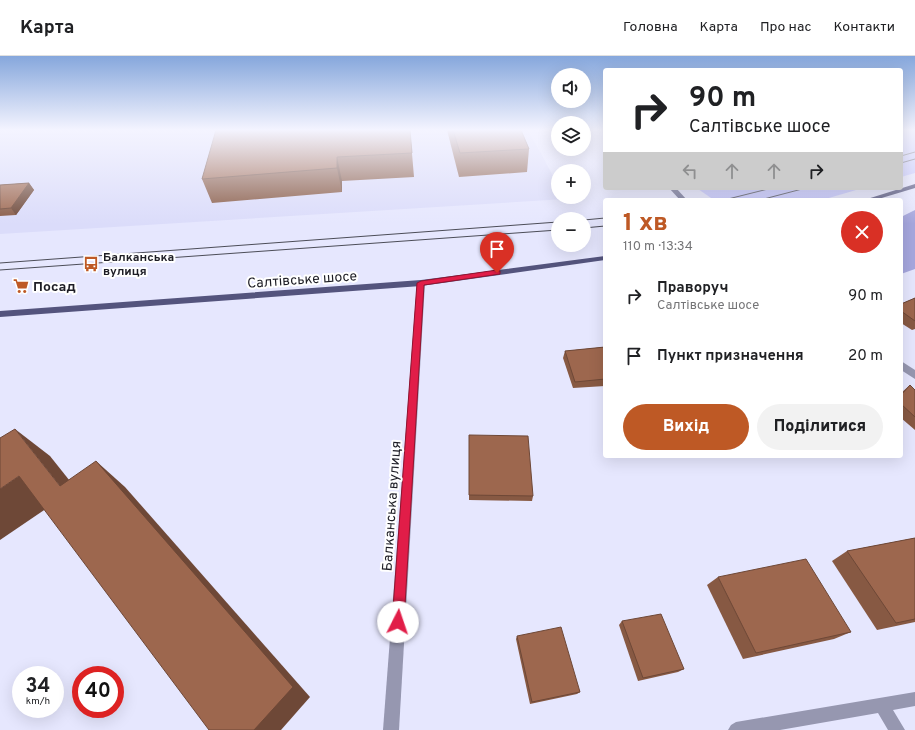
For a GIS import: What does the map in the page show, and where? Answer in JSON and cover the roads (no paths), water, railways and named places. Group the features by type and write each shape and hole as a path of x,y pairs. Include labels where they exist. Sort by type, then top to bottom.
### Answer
{"main road":[{"path":"903,190 915,186"},
{"path":"674,190 682,198"},
{"path":"874,198 901,190"},
{"name":"Салтівське шосе","path":"0,314 421,283 603,258"}],"street":[{"name":"Балканська вулиця","path":"391,730 421,283"},
{"path":"903,366 915,375"},
{"path":"736,730 915,698"},
{"path":"881,704 897,730"}],"tram line":[{"path":"732,198 764,190"},
{"path":"768,198 798,190"},
{"path":"591,219 603,218"},
{"path":"0,263 551,223"},
{"path":"591,227 603,226"},
{"path":"0,270 551,231"}],"place":[{"name":"Балканська вулиця","path":"91,264"},
{"name":"Посад","path":"21,286"}]}
